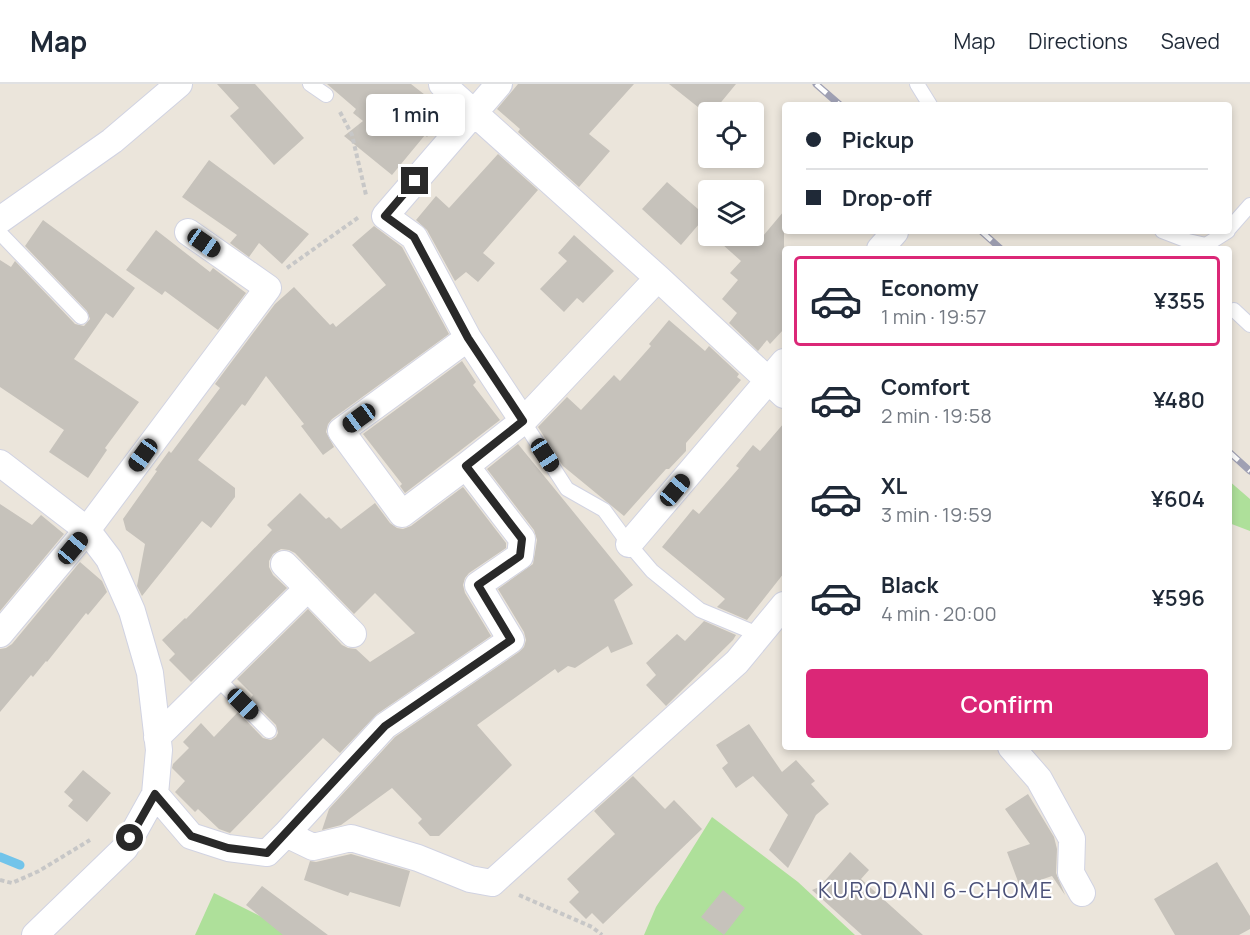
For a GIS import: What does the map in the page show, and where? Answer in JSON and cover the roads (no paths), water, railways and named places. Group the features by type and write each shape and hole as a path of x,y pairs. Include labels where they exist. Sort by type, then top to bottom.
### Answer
{"street":[{"path":"0,220 112,141 179,84"},
{"path":"442,84 658,278 779,379 629,544"},
{"path":"499,84 377,213 414,237 468,338 523,421"},
{"path":"0,634 87,530 268,288 188,232"},
{"path":"468,338 341,431 402,514 523,421 658,278"},
{"path":"0,463 87,530 110,560 132,610 150,673 159,750 155,794 125,848 35,935"},
{"path":"155,794 191,836 228,848 267,853 385,726 511,640 478,585 520,556 522,539 466,466"},
{"path":"284,564 353,634"},
{"path":"157,737 308,588"},
{"path":"286,834 313,847 351,838 418,858 470,879 492,883 737,662 782,608"},
{"path":"1014,750 1040,779 1072,839 1071,873 1082,893"}],"lane":[{"path":"310,84 326,95"},
{"path":"917,84 928,102"},
{"path":"1232,225 1250,205"},
{"path":"0,233 81,317"},
{"path":"1170,234 1206,246 1222,234"},
{"path":"1234,310 1250,325"},
{"path":"523,421 567,489 604,510 652,570 700,610 760,635"},
{"path":"217,678 268,731"}],"waterway":[{"path":"0,857 20,865"}],"railway":[{"path":"816,84 837,102"},
{"path":"984,234 998,246"},
{"path":"1232,455 1250,471"}],"district":[{"name":"KURODANI 6-CHOME","path":"936,890"}]}
